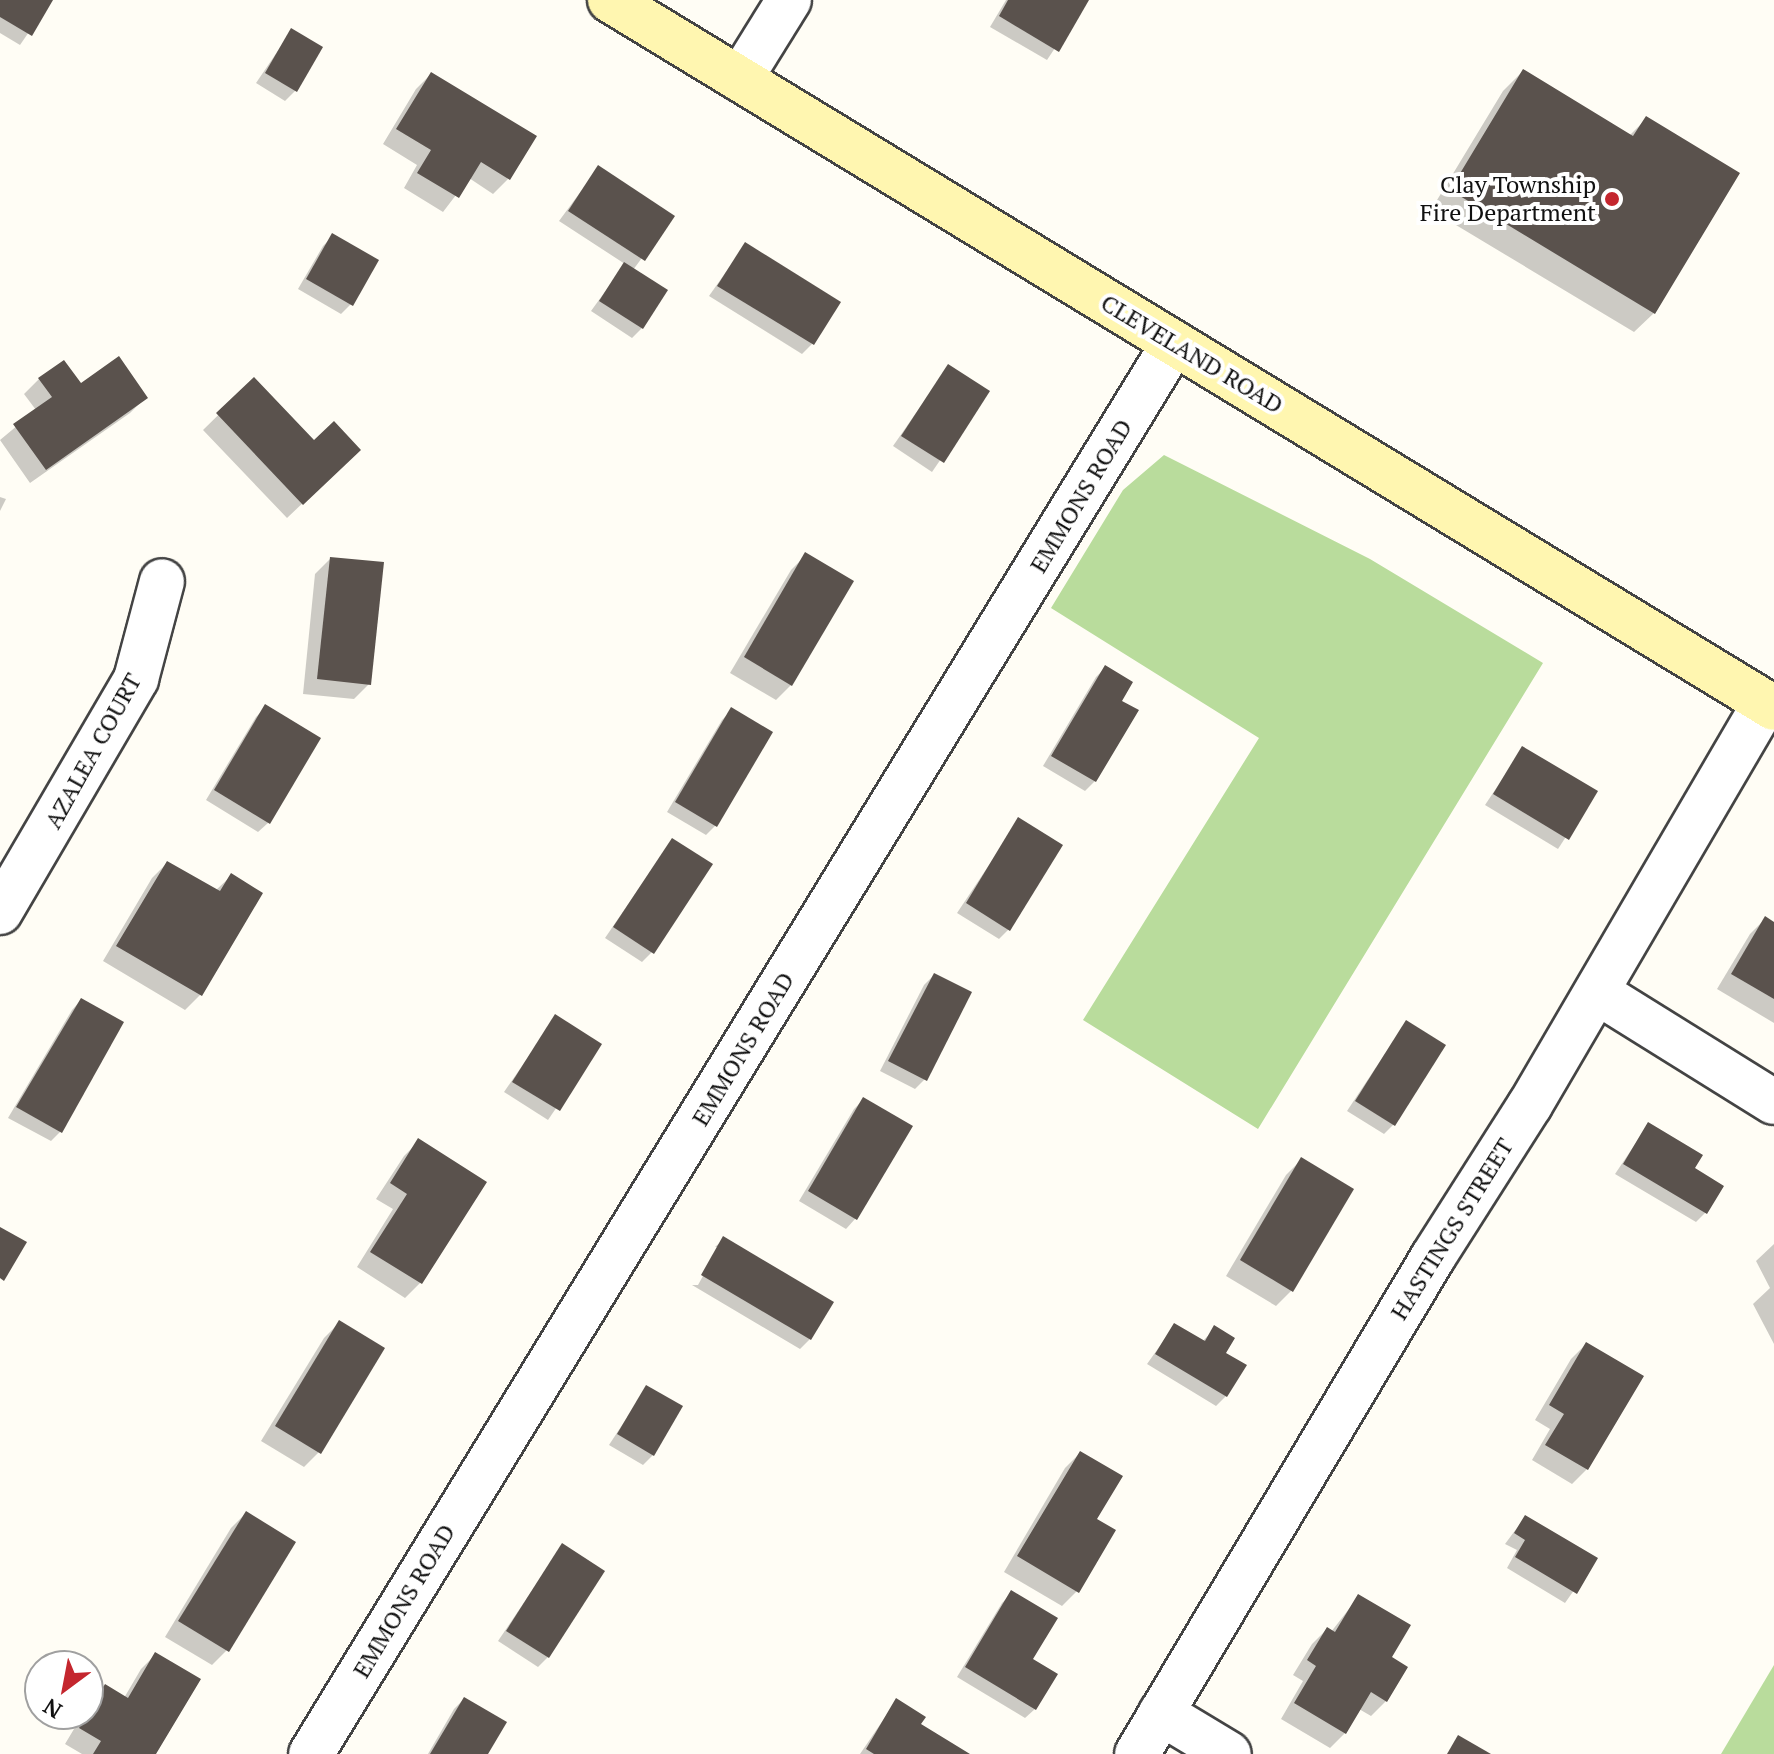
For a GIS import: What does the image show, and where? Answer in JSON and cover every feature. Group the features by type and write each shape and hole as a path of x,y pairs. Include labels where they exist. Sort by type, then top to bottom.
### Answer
{"main road":[{"name":"CLEVELAND ROAD","path":"610,0 1770,705"}],"street":[{"path":"740,79 789,0"},
{"name":"EMMONS ROAD","path":"311,1754 1174,343"},
{"name":"AZALEA COURT","path":"0,912 136,679 162,581"},
{"name":"HASTINGS STREET","path":"1137,1754 1433,1257 1770,705"},
{"path":"1597,992 1774,1102"},
{"path":"1161,1713 1229,1754"}],"green space":[{"path":"1164,455 1370,559 1543,663 1258,1129 1083,1020 1259,738 1051,608 1123,490"},
{"path":"1774,1665 1774,1754 1721,1754"}],"building":[{"path":"0,0 53,0 32,36 0,17"},
{"path":"1008,0 1089,0 1059,52 999,16"},
{"path":"291,28 323,47 297,92 265,73"},
{"path":"1523,69 1633,136 1646,116 1740,173 1655,314 1450,190"},
{"path":"431,72 537,136 510,180 481,162 459,198 417,173 431,150 396,129"},
{"path":"598,165 675,216 645,261 568,211"},
{"path":"332,233 379,260 353,306 306,279"},
{"path":"745,242 841,302 814,345 717,286"},
{"path":"624,262 668,290 643,329 599,301"},
{"path":"119,356 148,398 46,470 13,424 52,397 38,378 64,360 81,383"},
{"path":"948,364 990,391 944,463 901,436"},
{"path":"254,377 314,440 334,421 361,450 303,505 216,413"},
{"path":"805,552 854,581 792,686 744,657"},
{"path":"330,557 384,562 371,685 317,679"},
{"path":"1105,665 1133,682 1122,701 1139,710 1096,782 1051,756"},
{"path":"265,704 321,738 270,824 214,790"},
{"path":"731,707 773,732 717,827 675,802"},
{"path":"1522,746 1598,791 1569,840 1493,794"},
{"path":"1018,817 1063,845 1010,931 966,903"},
{"path":"672,838 713,864 654,954 613,927"},
{"path":"167,861 220,891 231,873 263,893 202,996 116,946"},
{"path":"1765,916 1774,922 1774,999 1731,974"},
{"path":"934,973 972,992 927,1081 888,1061"},
{"path":"81,998 124,1022 62,1133 16,1107"},
{"path":"555,1014 602,1044 560,1111 512,1082"},
{"path":"1406,1020 1446,1045 1395,1126 1355,1101"},
{"path":"863,1097 913,1126 857,1220 808,1191"},
{"path":"1648,1122 1703,1155 1695,1168 1724,1186 1707,1214 1623,1164"},
{"path":"418,1138 487,1182 422,1284 370,1252 407,1194 390,1183"},
{"path":"1301,1157 1354,1189 1293,1292 1240,1260"},
{"path":"0,1227 27,1242 4,1281 0,1278"},
{"path":"723,1236 834,1302 811,1340 701,1275"},
{"path":"339,1320 385,1348 321,1454 275,1426"},
{"path":"1174,1323 1205,1341 1214,1325 1235,1338 1226,1353 1247,1365 1227,1397 1155,1354"},
{"path":"1586,1342 1644,1376 1588,1470 1545,1445 1564,1414 1549,1405"},
{"path":"646,1385 683,1406 654,1456 617,1434"},
{"path":"1080,1451 1123,1476 1097,1519 1116,1530 1079,1593 1017,1556"},
{"path":"246,1511 296,1542 229,1652 178,1621"},
{"path":"1525,1515 1598,1558 1577,1594 1515,1557 1525,1540 1514,1533"},
{"path":"562,1543 605,1571 549,1658 506,1631"},
{"path":"1011,1590 1058,1618 1033,1659 1058,1674 1036,1710 965,1667"},
{"path":"1358,1594 1411,1625 1392,1657 1408,1667 1387,1702 1371,1692 1346,1734 1294,1703 1316,1666 1307,1660 1327,1627 1335,1632"},
{"path":"155,1652 201,1679 156,1754 93,1754 101,1741 82,1730 104,1730 105,1684 128,1698"},
{"path":"464,1697 507,1722 488,1754 430,1754"},
{"path":"896,1698 926,1717 921,1724 970,1754 874,1754 866,1749"},
{"path":"1458,1735 1491,1754 1447,1754"}],"place":[{"name":"Clay Township Fire Department","path":"1612,199"}]}
